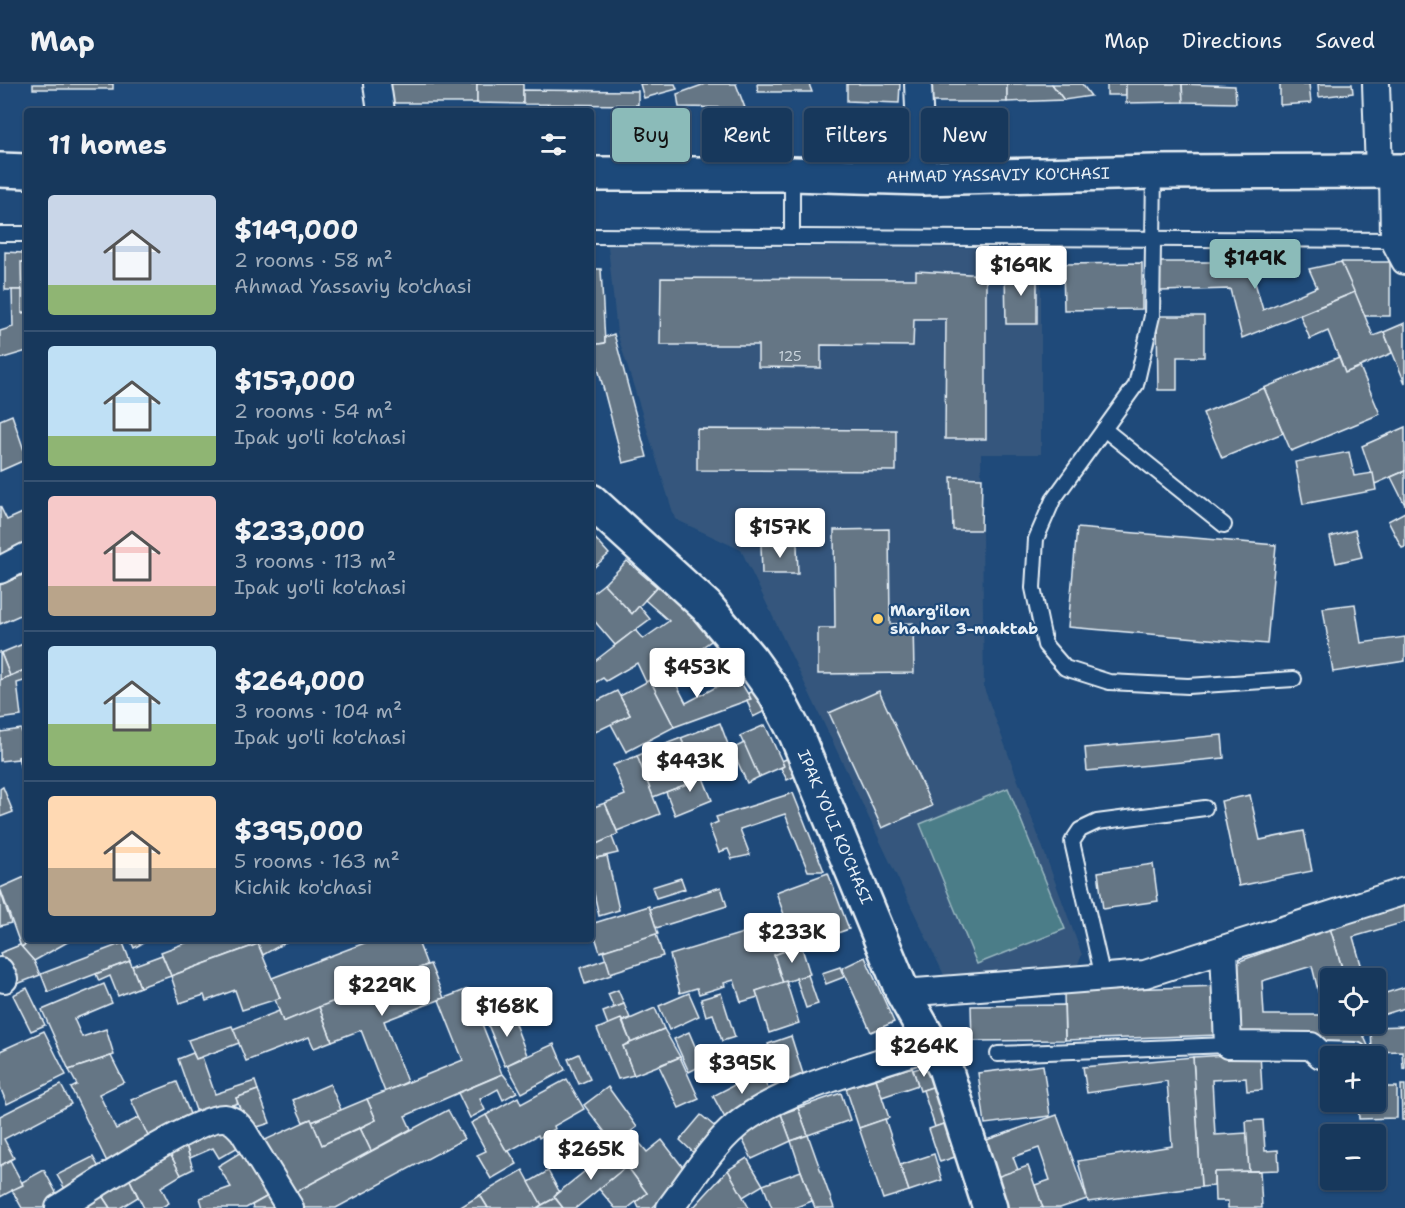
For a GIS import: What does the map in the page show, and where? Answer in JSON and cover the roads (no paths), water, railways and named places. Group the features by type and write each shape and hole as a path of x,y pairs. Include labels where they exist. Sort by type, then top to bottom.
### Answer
{"street":[{"path":"376,84 380,108"},
{"path":"918,84 922,178"},
{"path":"1376,84 1392,171 1401,247"},
{"path":"0,170 24,171"},
{"name":"AHMAD YASSAVIY KO'CHASI","path":"594,174 792,174 922,178 1154,172 1392,171"},
{"name":"IPAK YO'LI KO'CHASI","path":"594,504 706,606 751,660 774,692 796,734 903,993 934,1045 959,1108 990,1208"},
{"path":"0,570 24,558"},
{"path":"903,993 1145,974 1405,891"},
{"path":"1224,949 1228,1045 1311,1046 1320,1054"},
{"path":"669,1208 721,1142 746,1118 809,1088 934,1045"},
{"path":"59,1208 139,1158 203,1124 223,1118 237,1123 243,1131 290,1208"}],"lane":[{"path":"1154,172 1152,316 1136,385 1053,500 1036,539 1033,588 1045,645 1065,668 1109,682 1188,687 1294,679"},
{"path":"792,174 792,237"},
{"path":"0,234 24,234"},
{"path":"594,236 1154,239 1401,247"},
{"path":"1104,429 1224,525"},
{"path":"1103,978 1072,842 1080,830 1097,822 1205,808"},
{"path":"998,1054 1228,1045"}],"place":[{"name":"Marg'ilon shahar 3-maktab","path":"878,619"}]}
